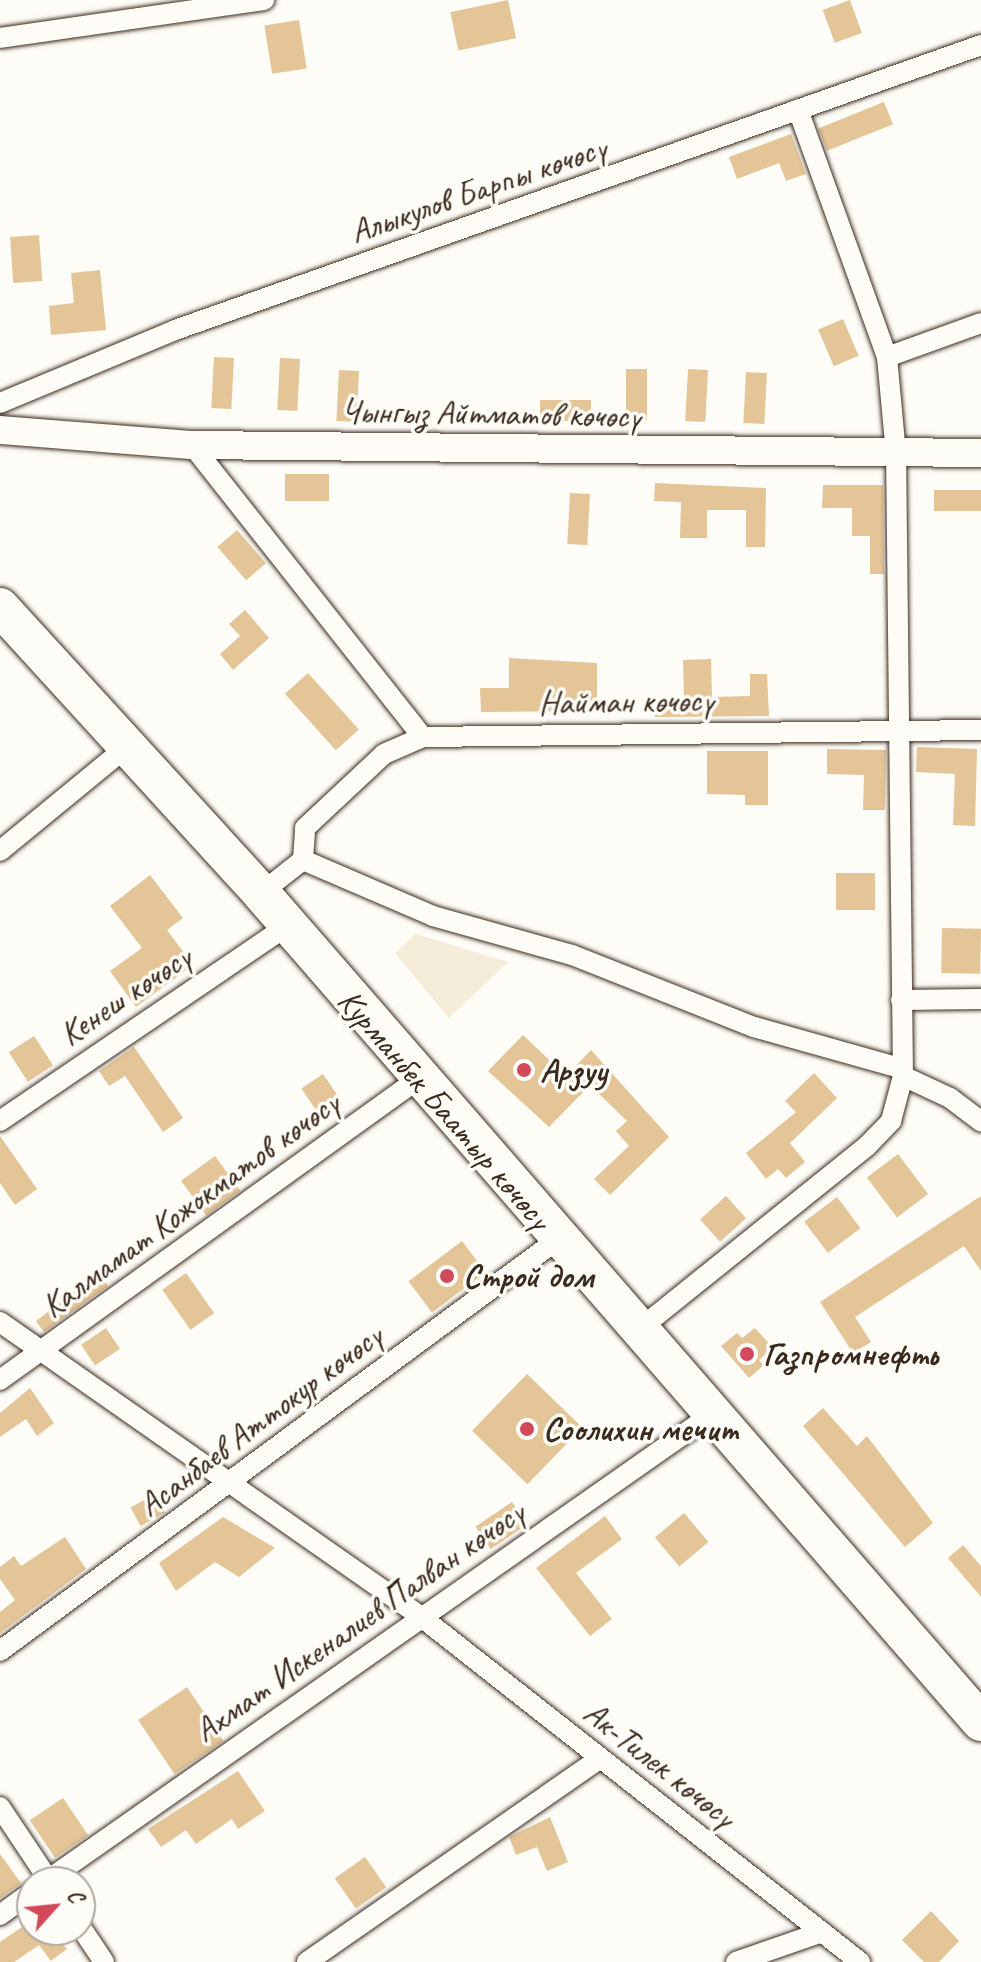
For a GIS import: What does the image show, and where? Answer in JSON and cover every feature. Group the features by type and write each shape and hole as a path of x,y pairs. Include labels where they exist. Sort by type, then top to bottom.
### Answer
{"highway":[{"name":"Курманбек Баатыр көчөсү","path":"0,607 261,893 557,1240 981,1722"}],"main road":[{"name":"Чынгыз Айтматов көчөсү","path":"0,430 192,445 981,453"}],"street":[{"path":"0,38 264,0"},
{"name":"Алыкулов Барпы көчөсү","path":"0,403 175,330 981,45"},
{"path":"637,1331 867,1146 891,1121 902,1072 896,454 887,357 798,110"},
{"path":"887,357 981,323"},
{"path":"192,445 423,737"},
{"name":"Найман көчөсү","path":"303,860 305,828 384,754 423,737 981,730"},
{"path":"0,851 128,746"},
{"path":"261,893 303,860 433,916 572,955 815,1047 902,1072 950,1098 981,1121"},
{"name":"Кенеш көчөсү","path":"0,1121 288,925"},
{"path":"901,1000 981,999"},
{"name":"Калмамат Кожокматов көчөсү","path":"0,1380 418,1079"},
{"name":"Асанбаев Аттокур көчөсү","path":"0,1651 557,1240"},
{"name":"Ак-Тилек көчөсү","path":"0,1322 227,1485 420,1616 860,1962"},
{"name":"Ахмат Искеналиев Палван көчөсү","path":"69,1866 420,1616 711,1415"},
{"path":"307,1962 600,1758"},
{"path":"0,1807 34,1866"},
{"path":"736,1962 822,1932"}],"shaded area":[{"path":"415,934 508,962 449,1018 395,953"}],"building":[{"path":"508,0 516,38 458,50 450,12"},
{"path":"850,0 862,33 835,43 823,10"},
{"path":"299,20 307,68 272,74 264,25"},
{"path":"884,102 893,124 827,151 818,129"},
{"path":"791,134 806,174 786,181 779,163 737,179 729,157"},
{"path":"39,235 42,281 13,283 10,237"},
{"path":"100,270 106,330 51,335 49,306 74,303 71,273"},
{"path":"843,319 859,356 834,366 818,330"},
{"path":"214,357 234,358 231,409 211,408"},
{"path":"280,358 300,359 297,411 277,410"},
{"path":"626,369 647,369 647,420 626,420"},
{"path":"688,369 708,370 705,422 685,421"},
{"path":"339,370 359,371 356,422 336,421"},
{"path":"746,372 767,373 764,424 743,423"},
{"path":"540,400 591,400 591,421 540,421"},
{"path":"285,474 329,474 329,501 285,501"},
{"path":"655,483 766,488 765,547 746,547 746,510 707,510 707,538 680,538 681,502 654,501"},
{"path":"823,485 883,485 884,574 870,574 870,536 852,536 852,508 822,508"},
{"path":"934,490 981,490 981,511 934,511"},
{"path":"570,493 590,494 587,545 567,544"},
{"path":"237,530 266,563 246,580 217,547"},
{"path":"245,610 269,638 233,670 220,654 240,636 229,624"},
{"path":"509,658 597,663 597,711 481,712 480,688 509,688"},
{"path":"711,659 712,697 750,696 750,674 767,674 769,716 655,717 654,701 684,700 683,660"},
{"path":"308,673 359,729 336,750 285,694"},
{"path":"917,747 977,749 975,826 953,825 955,774 916,772"},
{"path":"827,749 886,750 885,810 863,810 864,775 827,774"},
{"path":"707,751 768,751 768,805 745,805 745,795 707,794"},
{"path":"836,873 875,873 875,910 836,910"},
{"path":"150,875 183,918 167,930 193,965 136,1007 110,971 142,948 110,906"},
{"path":"942,928 981,929 980,974 941,973"},
{"path":"523,1035 566,1076 591,1050 669,1137 610,1195 594,1179 629,1146 616,1131 627,1121 590,1085 549,1127 488,1071"},
{"path":"34,1036 53,1065 28,1082 9,1052"},
{"path":"134,1047 183,1118 163,1132 125,1076 109,1086 99,1071"},
{"path":"814,1073 837,1098 790,1143 805,1162 786,1178 778,1169 766,1179 746,1153 796,1112 785,1101"},
{"path":"323,1074 342,1102 320,1117 301,1089"},
{"path":"0,1136 37,1189 15,1205 0,1183"},
{"path":"898,1154 928,1194 897,1217 867,1177"},
{"path":"215,1156 240,1191 206,1215 181,1181"},
{"path":"726,1196 746,1218 720,1242 700,1219"},
{"path":"981,1196 981,1271 964,1246 855,1317 871,1342 853,1353 820,1302"},
{"path":"837,1197 860,1228 828,1253 804,1222"},
{"name":"Строй дом","path":"462,1241 485,1272 432,1312 408,1281"},
{"path":"99,1273 108,1286 44,1332 36,1321"},
{"path":"186,1273 214,1313 190,1330 162,1290"},
{"path":"106,1328 120,1349 95,1366 81,1345"},
{"name":"Газпромнефть","path":"755,1328 773,1348 759,1360 764,1365 749,1378 721,1346 737,1333 742,1338"},
{"name":"Соолихин мечит","path":"527,1374 582,1427 528,1484 472,1431"},
{"path":"30,1388 54,1423 37,1436 26,1419 0,1437 0,1413"},
{"path":"823,1408 857,1446 867,1436 933,1523 905,1547 803,1426"},
{"path":"155,1494 165,1512 141,1526 131,1508"},
{"path":"512,1502 527,1524 491,1549 476,1527"},
{"path":"684,1513 708,1542 679,1567 655,1537"},
{"path":"605,1516 622,1539 576,1573 612,1619 590,1636 536,1568"},
{"path":"223,1517 275,1548 239,1577 215,1562 176,1591 159,1563"},
{"path":"65,1537 86,1569 0,1633 0,1612 15,1600 0,1579 0,1567 14,1556 21,1566"},
{"path":"963,1545 981,1566 981,1597 948,1558"},
{"path":"187,1687 223,1741 174,1774 138,1720"},
{"path":"238,1771 265,1811 238,1829 232,1819 196,1844 186,1830 161,1847 148,1829"},
{"path":"63,1798 88,1835 55,1858 30,1820"},
{"path":"550,1817 568,1862 547,1871 537,1847 516,1855 509,1837"},
{"path":"0,1854 16,1876 16,1887 0,1898"},
{"path":"365,1857 386,1887 356,1909 335,1878"},
{"path":"931,1911 959,1941 939,1962 924,1962 902,1940"},
{"path":"16,1931 16,1946 38,1946 14,1962 0,1962 0,1942"},
{"path":"40,1946 65,1946 67,1949 51,1961"}],"place":[{"name":"Арзуу","path":"524,1070"},
{"name":"Строй дом","path":"447,1276"},
{"name":"Газпромнефть","path":"747,1354"},
{"name":"Соолихин мечит","path":"527,1429"}]}
